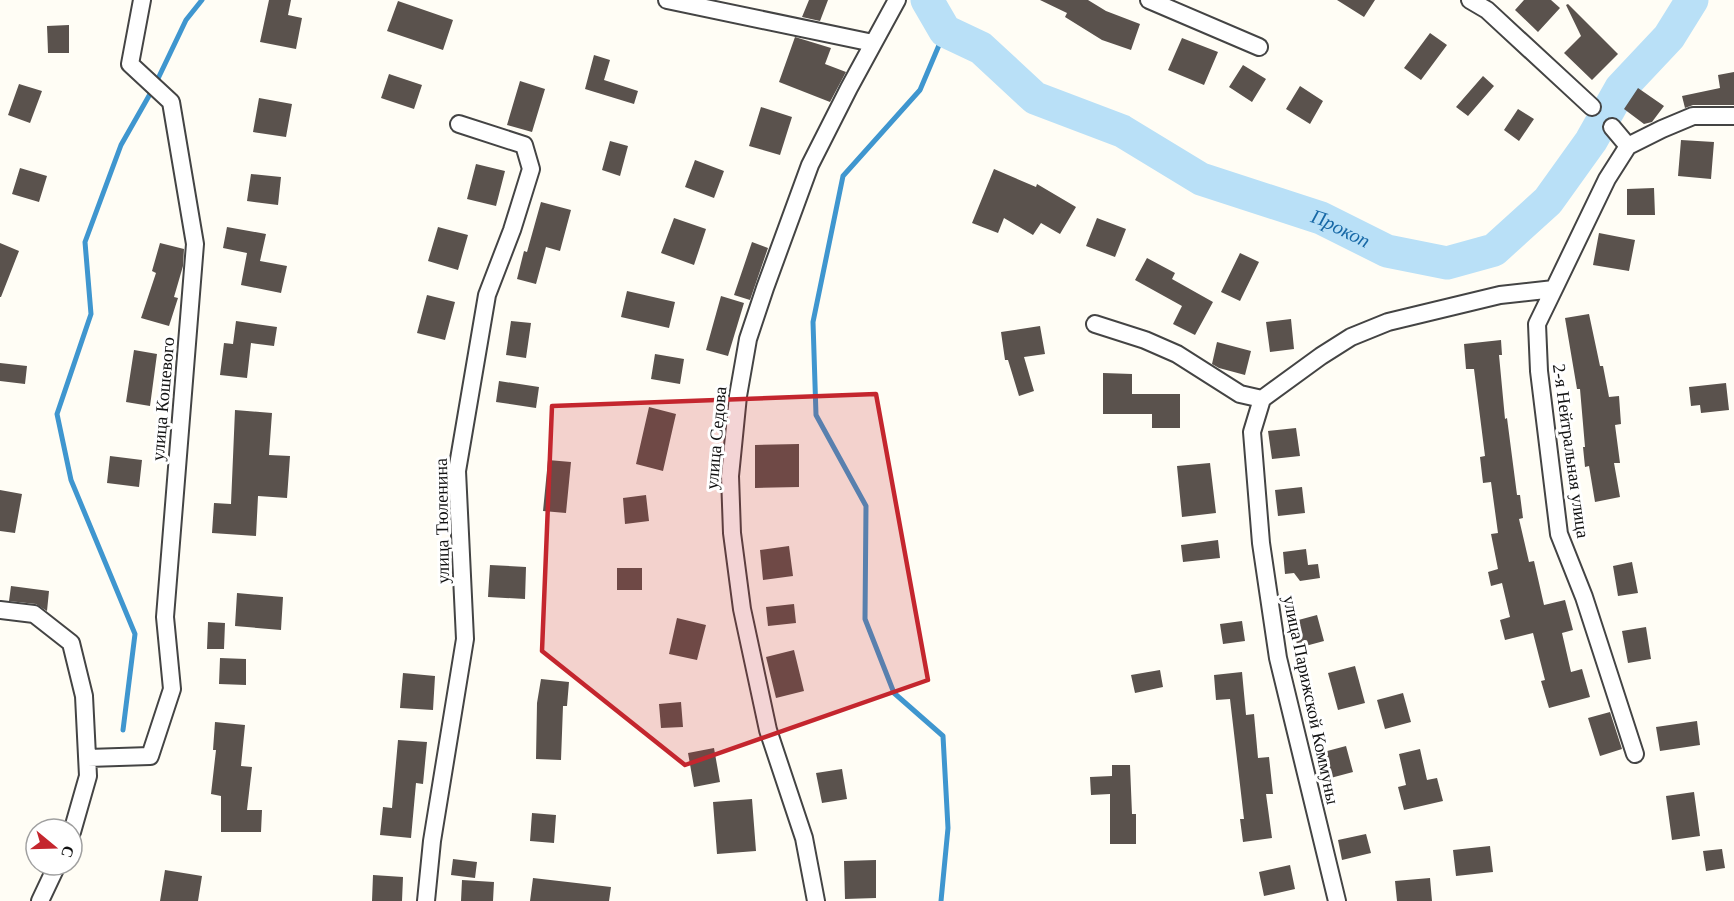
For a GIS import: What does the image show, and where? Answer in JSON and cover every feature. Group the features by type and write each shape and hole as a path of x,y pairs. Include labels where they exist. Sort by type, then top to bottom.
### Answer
{"street":[{"name":"улица Кошевого","path":"87,758 150,756 172,689 165,617 195,244 171,102 130,64 142,0"},
{"path":"667,0 873,43"},
{"name":"улица Седова","path":"816,901 804,838 768,730 742,609 732,533 729,476 738,396 748,339 810,165 897,0"},
{"path":"1149,0 1259,47"},
{"path":"1470,0 1487,10 1592,107"},
{"path":"1095,324 1145,340 1177,354 1240,394 1262,399 1291,376 1341,343 1388,322 1500,295 1554,289 1607,179 1628,146 1694,116 1734,116"},
{"name":"улица Тюленина","path":"426,901 432,841 465,639 457,471 487,295 512,230 531,168 524,145 459,124"},
{"path":"1612,127 1628,146"},
{"name":"2-я Нейтральная улица","path":"1554,289 1538,324 1539,371 1559,534 1584,597 1635,754"},
{"name":"улица Парижской Коммуны","path":"1262,399 1252,432 1261,543 1278,658 1337,901"},
{"path":"0,609 34,614 71,643 84,696 88,776 76,817"},
{"path":"40,901 51,877"}],"highlighted area":[{"path":"876,394 928,680 685,765 542,651 552,406"}],"building":[{"path":"269,0 291,0 288,15 302,18 296,49 260,42"},
{"path":"809,0 828,0 820,21 802,17"},
{"path":"1040,0 1088,0 1106,11 1140,24 1131,50 1102,40 1065,17 1067,13"},
{"path":"1337,0 1375,0 1364,17"},
{"path":"1524,0 1551,0 1560,8 1538,32 1515,10"},
{"path":"398,1 453,20 443,50 387,31"},
{"path":"1568,4 1618,54 1592,80 1564,53 1581,36 1566,5"},
{"path":"69,25 69,53 48,53 47,26"},
{"path":"1430,33 1447,45 1421,80 1404,68"},
{"path":"795,37 831,48 825,64 846,72 830,102 779,82"},
{"path":"1182,38 1218,52 1204,85 1168,70"},
{"path":"594,55 610,60 604,80 638,91 634,104 585,89"},
{"path":"1243,65 1266,79 1252,102 1229,87"},
{"path":"1734,72 1734,105 1693,105 1685,108 1682,96 1720,88 1718,75"},
{"path":"389,74 422,85 414,109 381,98"},
{"path":"1483,76 1494,86 1468,116 1456,107"},
{"path":"520,81 545,89 532,132 507,125"},
{"path":"19,84 42,91 30,123 8,115"},
{"path":"1300,86 1323,101 1310,124 1286,109"},
{"path":"1638,88 1664,106 1652,122 1644,124 1624,109"},
{"path":"259,98 292,104 286,137 253,132"},
{"path":"761,107 792,117 780,155 749,146"},
{"path":"1518,109 1534,119 1519,141 1504,130"},
{"path":"1681,140 1714,142 1711,179 1678,176"},
{"path":"610,141 628,146 620,176 602,170"},
{"path":"695,160 724,171 714,198 685,187"},
{"path":"476,164 505,171 496,206 467,199"},
{"path":"20,168 47,176 39,202 12,194"},
{"path":"994,169 1036,187 1037,184 1076,207 1060,234 1041,223 1033,235 1004,218 998,233 972,223"},
{"path":"251,174 281,177 278,205 247,201"},
{"path":"1654,188 1655,215 1627,215 1627,189"},
{"path":"541,202 571,210 560,251 546,247 536,284 517,279"},
{"path":"674,218 706,229 694,265 661,253"},
{"path":"1097,218 1126,229 1115,257 1086,246"},
{"path":"227,227 266,234 260,261 287,266 281,293 241,285 247,253 223,248"},
{"path":"438,227 468,235 458,270 428,261"},
{"path":"1599,233 1635,240 1629,271 1593,265"},
{"path":"752,242 768,248 750,300 734,295"},
{"path":"0,243 19,251 1,297 0,297"},
{"path":"160,243 184,249 183,266 174,297 178,298 169,326 141,318 156,273 152,271"},
{"path":"1240,253 1259,262 1240,301 1221,292"},
{"path":"1147,258 1175,273 1172,279 1213,302 1195,335 1173,324 1182,306 1135,280"},
{"path":"627,291 675,302 669,328 621,317"},
{"path":"427,295 455,302 445,340 417,333"},
{"path":"721,296 744,303 728,356 706,350"},
{"path":"1589,314 1609,397 1619,396 1621,424 1615,425 1620,463 1614,463 1620,497 1595,502 1589,466 1585,467 1580,389 1577,389 1565,318"},
{"path":"1291,319 1294,349 1270,352 1266,322"},
{"path":"236,321 277,327 274,346 251,343 247,378 220,375 224,343 233,344"},
{"path":"511,321 531,323 526,358 506,355"},
{"path":"1040,326 1045,354 1024,357 1034,391 1019,396 1008,360 1005,360 1001,332"},
{"path":"1501,340 1502,355 1499,355 1505,419 1507,418 1517,495 1520,495 1523,518 1519,519 1529,562 1534,561 1544,605 1565,600 1573,630 1562,633 1571,672 1582,669 1590,697 1549,708 1541,681 1545,680 1533,633 1505,640 1500,620 1510,617 1502,583 1491,586 1488,572 1498,569 1491,534 1498,533 1491,482 1483,483 1480,457 1485,456 1474,369 1466,369 1464,344"},
{"path":"1217,342 1251,351 1245,375 1212,364"},
{"path":"134,350 157,354 150,406 126,402"},
{"path":"655,354 684,359 680,384 651,379"},
{"path":"0,363 27,366 25,384 0,381"},
{"path":"1103,373 1132,374 1132,394 1180,394 1180,428 1152,428 1152,414 1103,414"},
{"path":"499,381 539,387 536,408 496,402"},
{"path":"1726,383 1729,410 1701,413 1700,405 1691,406 1689,387"},
{"path":"649,407 676,414 663,471 636,464"},
{"path":"235,410 272,413 269,455 290,456 287,498 258,496 256,536 212,533 214,503 231,504"},
{"path":"1296,428 1300,456 1272,459 1268,431"},
{"path":"799,444 799,487 755,488 755,445"},
{"path":"110,456 142,460 139,487 107,483"},
{"path":"548,460 571,462 566,513 543,511"},
{"path":"1210,463 1216,513 1182,517 1177,466"},
{"path":"1302,487 1305,513 1278,516 1275,490"},
{"path":"0,490 22,494 15,533 0,531"},
{"path":"646,495 649,521 625,524 623,498"},
{"path":"1218,540 1220,558 1183,562 1181,545"},
{"path":"789,546 793,576 763,580 760,550"},
{"path":"1306,549 1308,565 1318,564 1320,578 1300,581 1294,573 1285,574 1283,552"},
{"path":"1632,562 1638,593 1618,596 1613,566"},
{"path":"490,565 526,567 525,599 488,597"},
{"path":"617,568 642,568 642,590 617,590"},
{"path":"11,586 49,591 47,611 36,604 9,601"},
{"path":"237,593 283,597 281,630 235,626"},
{"path":"794,604 796,623 768,626 766,607"},
{"path":"1317,615 1324,641 1298,648 1291,622"},
{"path":"677,618 706,625 697,660 669,654"},
{"path":"1242,621 1245,641 1223,644 1220,624"},
{"path":"208,622 225,623 224,649 207,649"},
{"path":"1646,627 1651,659 1628,663 1622,631"},
{"path":"794,650 804,691 776,698 766,657"},
{"path":"220,658 246,659 246,685 219,684"},
{"path":"1355,666 1365,703 1338,710 1328,673"},
{"path":"1160,670 1163,687 1135,693 1131,675"},
{"path":"1242,672 1246,715 1254,714 1258,758 1269,757 1273,794 1266,794 1272,838 1243,842 1240,819 1244,819 1230,699 1216,700 1214,675"},
{"path":"403,673 435,676 433,710 400,708"},
{"path":"541,679 569,682 567,706 563,706 561,760 536,759 537,703"},
{"path":"1403,693 1411,722 1385,729 1377,700"},
{"path":"681,702 683,727 661,728 659,704"},
{"path":"1610,712 1622,749 1600,756 1588,718"},
{"path":"1697,721 1700,745 1660,751 1656,727"},
{"path":"215,722 245,725 241,766 252,767 247,810 262,810 261,832 221,832 221,796 211,794 216,750 213,750"},
{"path":"398,740 427,742 423,784 416,783 411,838 380,835 383,807 392,808"},
{"path":"1346,746 1353,772 1323,780 1316,754"},
{"path":"714,748 720,782 694,787 688,753"},
{"path":"1420,749 1427,780 1437,778 1443,801 1404,810 1398,787 1406,785 1399,754"},
{"path":"1112,765 1130,765 1132,814 1136,814 1136,844 1110,844 1110,794 1091,795 1090,777 1112,776"},
{"path":"842,769 847,799 822,803 816,773"},
{"path":"1694,792 1700,836 1672,840 1666,796"},
{"path":"752,799 756,851 717,854 713,802"},
{"path":"532,813 556,815 554,843 530,841"},
{"path":"1366,834 1371,853 1342,860 1338,840"},
{"path":"1490,846 1493,872 1456,876 1453,850"},
{"path":"1722,849 1725,868 1706,871 1703,851"},
{"path":"453,859 477,862 475,878 451,875"},
{"path":"876,860 876,898 845,899 844,861"},
{"path":"1290,865 1295,889 1264,896 1259,872"},
{"path":"165,870 202,876 198,901 160,901"},
{"path":"373,875 403,877 402,901 372,901"},
{"path":"533,878 611,887 609,901 530,901"},
{"path":"1430,878 1432,901 1397,901 1395,881"},
{"path":"462,880 494,882 493,901 461,901"}],"waterway":[{"path":"123,730 135,634 71,480 57,414 91,314 85,242 121,145 154,87 186,20 202,0"},
{"name":"Прокоп","path":"927,0 945,31 981,48 1035,98 1122,131 1201,179 1321,218 1387,251 1447,263 1494,250 1548,201 1591,141 1621,88 1669,37 1692,0"},
{"path":"941,901 948,828 943,736 894,693 865,619 866,506 816,415 813,322 843,176 920,90 945,31"}]}
